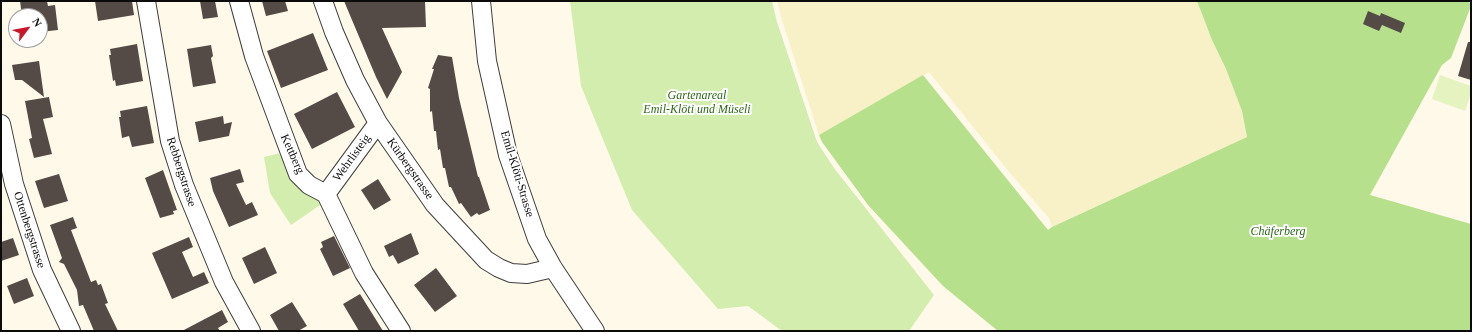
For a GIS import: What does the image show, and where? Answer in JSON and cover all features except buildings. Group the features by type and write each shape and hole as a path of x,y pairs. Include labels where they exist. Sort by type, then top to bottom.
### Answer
{"street":[{"name":"Rebbergstrasse","path":"146,1 170,141 184,185 224,282 251,331"},
{"name":"Kettberg","path":"239,1 254,56 298,174 309,185 326,194"},
{"name":"Kürbergstrasse","path":"323,1 334,32 355,80 378,123 435,205 486,260 499,268 511,274 527,274 553,268"},
{"name":"Emil-Klöti-Strasse","path":"481,1 487,61 508,155 537,239 553,268 595,331"},
{"name":"Wehrlisteig","path":"326,194 378,123"},
{"name":"Ottenbergstrasse","path":"1,124 14,184 42,270 71,331"},
{"path":"326,194 364,273 401,331"}],"shaded area":[{"path":"777,1 1197,1 1242,111 1247,137 1052,227 1049,218 1010,173 929,72 819,135"}],"green space":[{"name":"Gartenareal Emil-Klöti und Müseli","path":"570,1 772,1 777,22 817,142 834,168 934,295 909,331 782,331 748,306 718,309 632,210 581,86"},
{"name":"Chäferberg","path":"1197,1 1471,1 1471,6 1451,58 1442,65 1370,195 1471,224 1471,331 998,331 943,286 868,205 822,142 819,135 923,75 1048,230 1247,137 1242,111"},
{"path":"1440,75 1471,86 1471,93 1465,111 1432,99"},
{"path":"285,152 323,203 291,225 270,193 264,157"}]}
